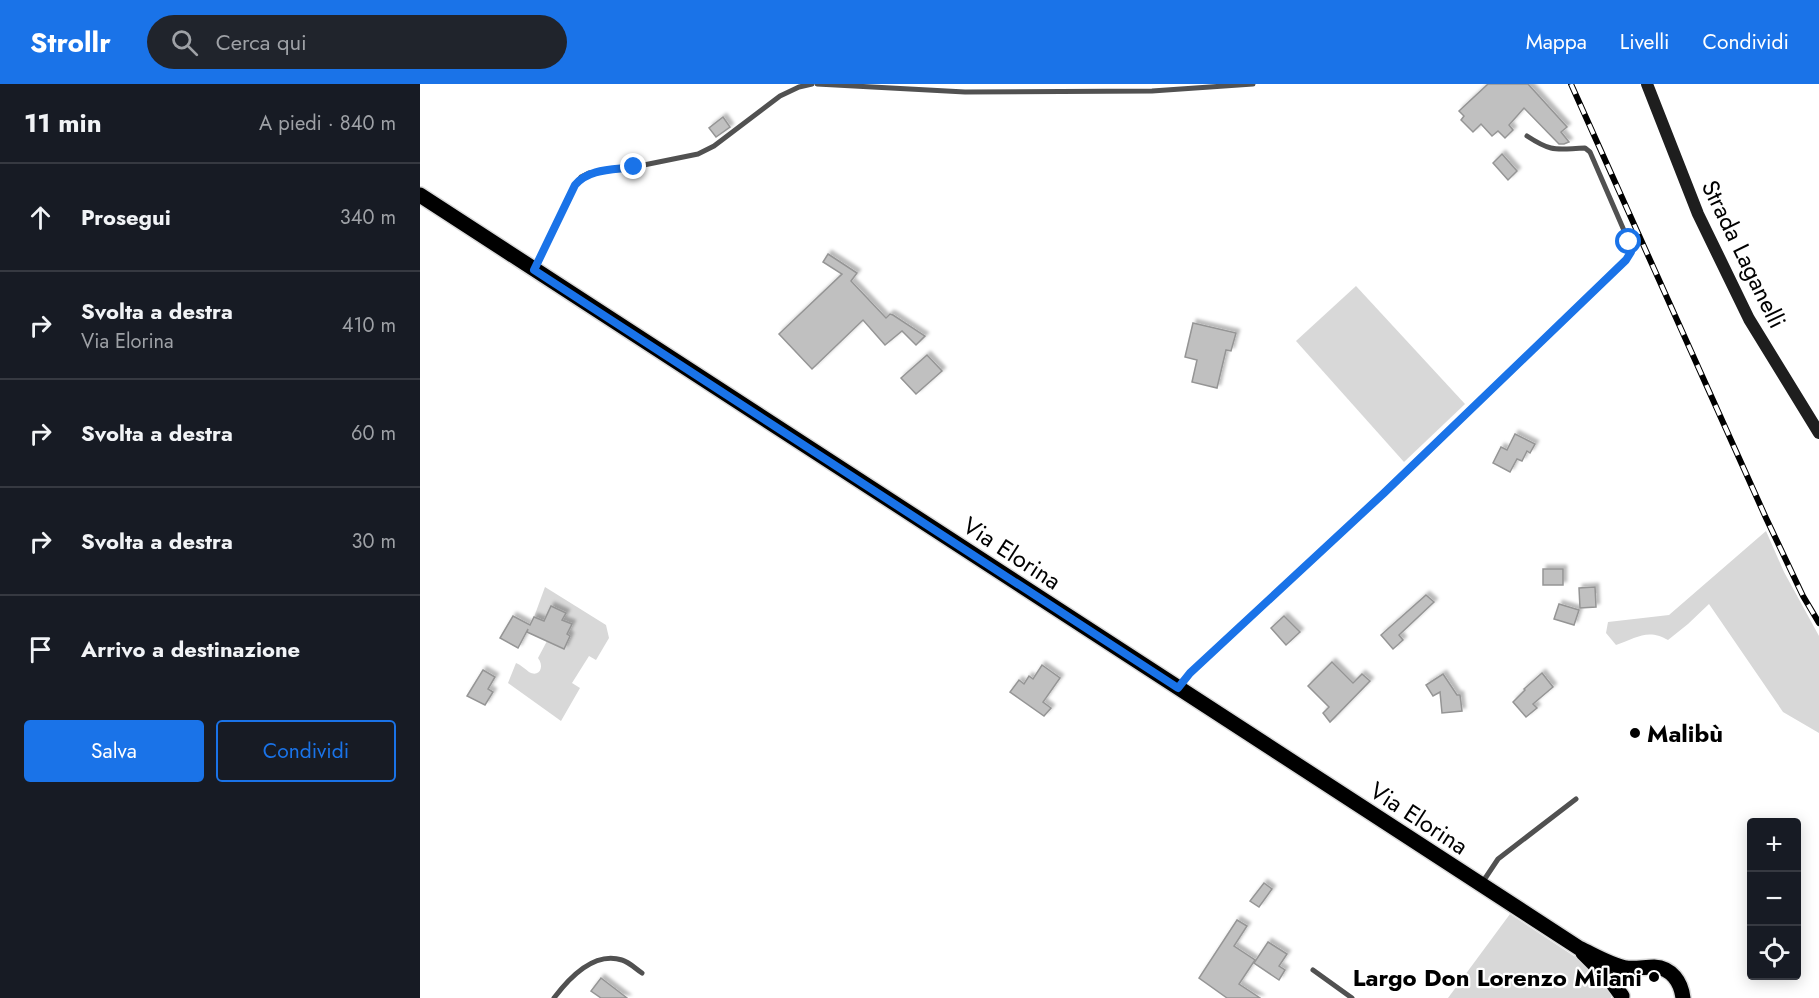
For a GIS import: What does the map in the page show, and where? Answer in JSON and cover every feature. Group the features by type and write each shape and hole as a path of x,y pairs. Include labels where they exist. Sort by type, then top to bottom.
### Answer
{"main road":[{"name":"Via Elorina","path":"420,195 1579,948"},
{"path":"1579,948 1626,968 1653,967 1671,973 1678,980 1683,998"},
{"path":"1579,948 1611,981 1622,997"},
{"path":"1622,997 1628,979 1643,969"}],"street":[{"name":"Strada Laganelli","path":"1647,84 1698,214 1749,319 1819,433"}],"lane":[{"path":"534,270 581,177 590,173 698,154 714,146 780,96 812,84"},
{"path":"817,84 955,91 1152,91 1253,84"},
{"path":"955,91 958,84"},
{"path":"1178,688 1190,673 1384,493 1626,260 1631,252 1629,242 1590,152 1586,148 1567,150 1544,147 1527,136"},
{"path":"1481,885 1498,859 1576,799"},
{"path":"554,998 563,986 588,965 607,957 623,960 642,973"},
{"path":"1313,970 1352,998"}],"shaded area":[{"path":"1356,286 1465,404 1404,462 1296,341"},
{"path":"1766,531 1784,572 1819,636 1819,733 1783,712 1709,604 1668,640 1661,636 1648,634 1616,645 1606,633 1608,622 1669,615"},
{"path":"545,587 606,625 609,638 596,660 589,656 572,683 580,688 561,721 508,683 516,663 529,672 538,673 541,665 538,658 547,641 570,636 567,634 571,625 562,620 565,613 551,606 546,622 534,617"},
{"path":"1510,914 1580,960 1611,991 1611,998 1448,998"}],"building":[{"path":"1488,84 1528,84 1567,127 1561,132 1569,142 1559,144 1524,108 1509,125 1513,130 1505,138 1498,131 1492,136 1481,124 1473,132 1461,120 1464,116 1459,111"},
{"path":"723,117 730,127 716,137 709,128"},
{"path":"1502,154 1517,171 1508,180 1493,163"},
{"path":"828,254 857,273 851,281 886,318 890,314 893,315 925,336 916,345 902,331 885,345 863,320 812,369 779,334 842,274 823,262"},
{"path":"1193,323 1236,333 1231,351 1226,350 1217,388 1192,382 1197,360 1185,357"},
{"path":"927,355 942,371 916,394 901,378"},
{"path":"1515,434 1535,444 1530,453 1527,451 1522,461 1517,459 1510,472 1493,463 1501,447 1507,450"},
{"path":"1543,569 1563,569 1563,585 1543,585"},
{"path":"1595,587 1596,607 1580,608 1579,588"},
{"path":"1426,595 1434,602 1399,635 1403,640 1393,649 1381,635"},
{"path":"1559,604 1579,610 1574,625 1554,619"},
{"path":"551,606 566,613 562,620 572,624 564,649 527,632 528,629 518,648 500,638 513,616 530,625 534,617 544,621"},
{"path":"1284,616 1300,632 1286,645 1271,628"},
{"path":"1332,662 1353,683 1362,674 1370,681 1330,722 1323,713 1329,707 1308,686"},
{"path":"1042,665 1060,678 1043,702 1051,708 1044,716 1010,692 1019,680 1024,684 1029,676 1033,679"},
{"path":"483,670 495,677 488,689 493,692 485,705 467,696"},
{"path":"1542,673 1553,687 1533,704 1537,708 1526,717 1513,702"},
{"path":"1443,674 1457,695 1460,695 1462,711 1442,713 1440,692 1433,696 1426,685"},
{"path":"1264,883 1272,889 1259,907 1250,901"},
{"path":"1237,920 1247,926 1234,946 1255,960 1239,984 1260,998 1227,998 1199,978"},
{"path":"1268,942 1287,954 1279,966 1285,970 1279,980 1254,963"},
{"path":"601,978 627,998 601,998 591,991"}],"railway":[{"path":"1571,84 1766,518 1803,596 1819,623"}],"place":[{"name":"Malibù","path":"1635,733"},
{"name":"Largo Don Lorenzo Milani","path":"1654,977"}],"route":[{"path":"634,167 590,173 581,177 534,270 1178,688 1190,673 1384,493 1626,260 1631,252 1629,242"}]}
